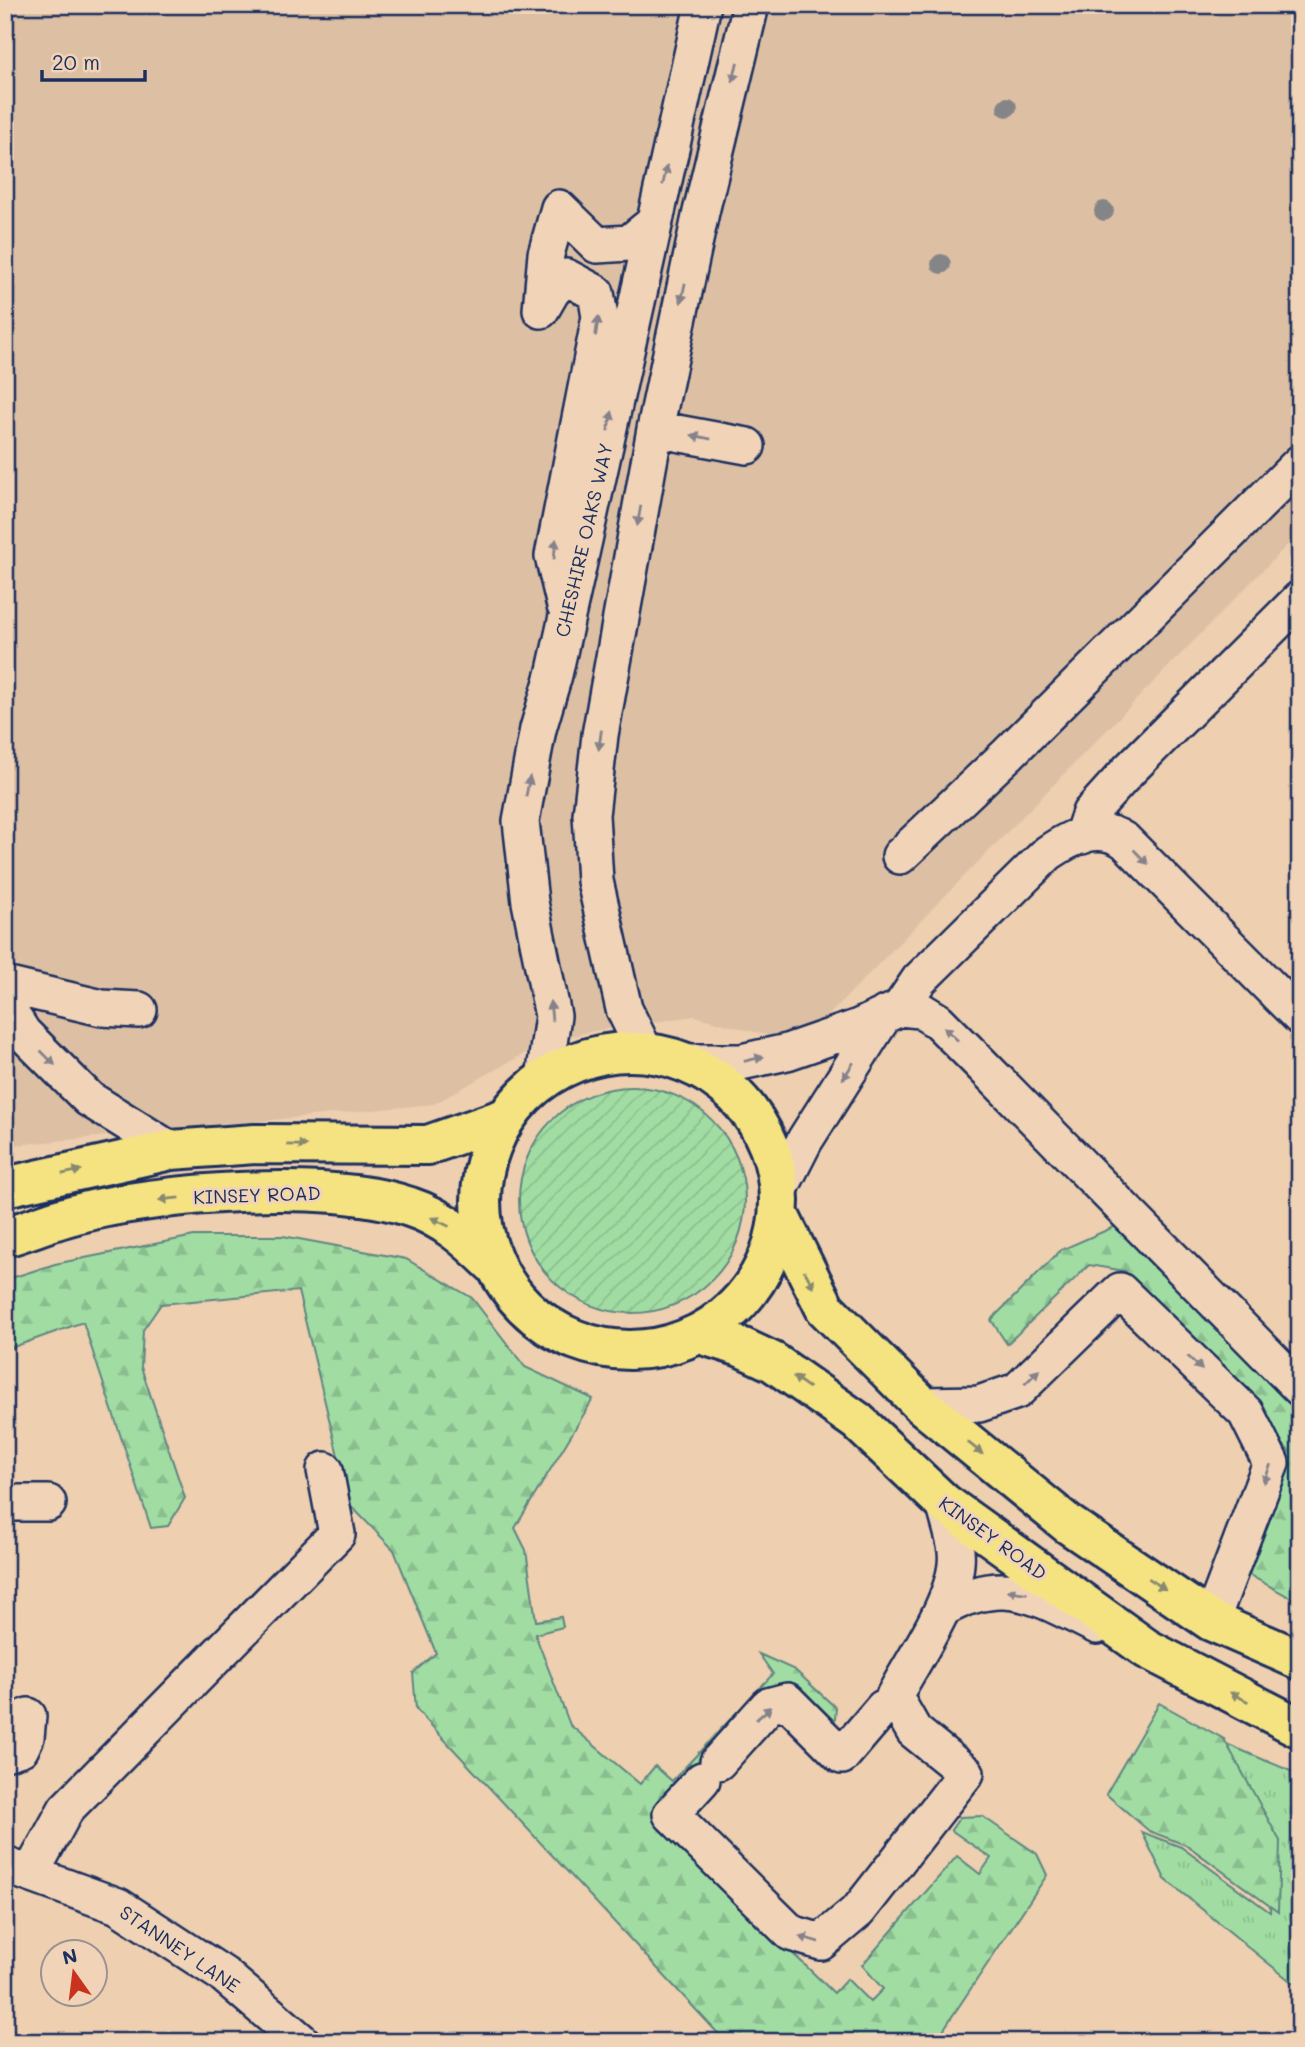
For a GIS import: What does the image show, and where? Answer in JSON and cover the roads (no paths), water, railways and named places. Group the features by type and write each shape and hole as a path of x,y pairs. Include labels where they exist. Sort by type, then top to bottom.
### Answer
{"main road":[{"path":"780,1203 772,1252 755,1285 731,1314 700,1334 654,1350 607,1350 561,1335 521,1305 493,1264 481,1223 481,1180 488,1153 505,1118 544,1078 579,1060 612,1052 644,1050 687,1062 731,1090 757,1121 774,1157 780,1203 825,1308 922,1405 1068,1524 1211,1621 1300,1660"},
{"path":"5,1187 170,1150 255,1144 428,1145 505,1118"},
{"name":"KINSEY ROAD","path":"5,1237 78,1214 163,1199 254,1192 346,1193 410,1207 458,1230 493,1264"},
{"name":"KINSEY ROAD","path":"700,1334 741,1347 773,1362 857,1421 944,1503 1147,1649 1300,1728"}],"street":[{"name":"CHESHIRE OAKS WAY","path":"544,1078 553,1016 530,902 521,821 538,729 567,615 703,5"},
{"path":"644,1050 624,1009 606,932 595,881 591,815 600,735 655,429 690,259 751,5"},
{"path":"567,615 553,556 600,317 596,293 566,277 552,291 541,310 546,254 559,208 597,244 629,243 655,222"},
{"path":"655,429 747,446"},
{"path":"900,856 1008,754 1300,463"},
{"path":"1082,836 1090,813 1129,770 1300,599"},
{"path":"780,1203 805,1140 893,1011 919,981 1048,853 1066,841 1112,832 1125,841 1300,1017"},
{"path":"5,985 102,1008 139,1010"},
{"path":"5,1005 23,1033 89,1099 170,1150"},
{"path":"687,1062 741,1062 787,1052 859,1027 893,1011 920,1010 938,1021 1300,1388"},
{"path":"922,1405 979,1404 1017,1391 1120,1291 1246,1413 1272,1463 1211,1621"},
{"path":"18,1869 66,1809 337,1534 325,1470"},
{"path":"6,1511 48,1503"},
{"path":"883,1708 842,1756 787,1701 768,1706 671,1814 791,1933 821,1942 863,1905 966,1773 914,1731 894,1696 944,1608 955,1578 956,1552 944,1503"},
{"path":"944,1608 968,1594 996,1590 1028,1593 1147,1649"},
{"path":"5,1753 21,1748 26,1737 28,1716"},
{"name":"STANNEY LANE","path":"18,1869 118,1906 224,1975 302,2042"}]}
